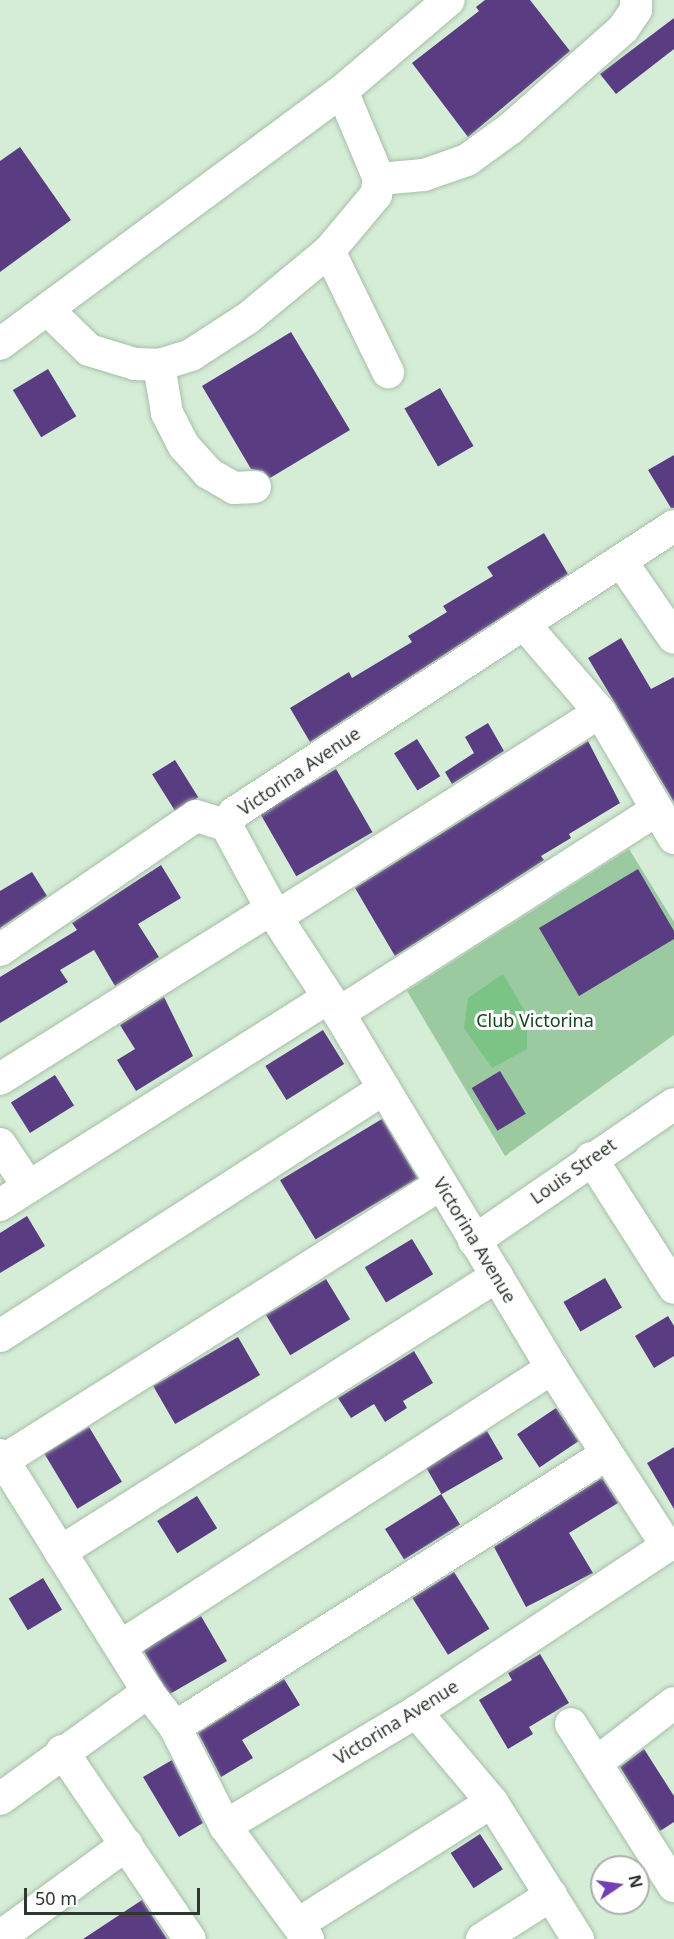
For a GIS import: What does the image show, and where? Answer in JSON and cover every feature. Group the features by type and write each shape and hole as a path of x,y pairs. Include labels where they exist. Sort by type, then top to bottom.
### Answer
{"street":[{"path":"0,344 342,91 449,0"},
{"path":"380,179 424,176 467,160 511,128 623,29 636,10 636,0"},
{"path":"48,310 89,350 135,364 159,365 191,355 248,318 329,251 376,195 380,179 342,91"},
{"path":"329,251 388,372"},
{"path":"159,365 167,413 184,446 208,473 234,488 255,487"},
{"name":"Victorina Avenue","path":"225,1826 416,1712 670,1543 607,1454 552,1368 334,1006 274,913 226,825 234,813 674,526"},
{"path":"621,561 674,638"},
{"path":"524,624 600,712 674,838"},
{"path":"0,1079 600,712"},
{"path":"0,1205 28,1186 334,1006 656,810"},
{"path":"0,950 196,816 226,825"},
{"path":"0,1335 384,1089"},
{"name":"Louis Street","path":"474,1241 591,1158 674,1104"},
{"path":"0,1143 28,1186"},
{"path":"591,1158 674,1288"},
{"path":"441,1184 2,1458 148,1692 175,1727 225,1826 303,1931 492,1802"},
{"path":"60,1552 496,1276"},
{"path":"121,1646 552,1368"},
{"path":"175,1727 607,1454"},
{"path":"0,1799 62,1751 148,1692"},
{"path":"596,1763 674,1703"},
{"path":"416,1712 492,1802 578,1939"},
{"path":"571,1724 669,1867"},
{"path":"62,1751 127,1844 182,1936"},
{"path":"0,1937 127,1844"},
{"path":"482,1939 551,1895"}],"green space":[{"name":"Club Victorina","path":"629,849 674,922 674,1035 505,1156 407,991"}],"shaded area":[{"path":"503,974 527,1015 527,1049 492,1068 464,1028 468,998"}],"building":[{"path":"485,0 530,0 570,51 468,137 412,63 479,11 476,7"},
{"path":"674,18 674,49 616,94 600,74"},
{"path":"20,147 71,220 0,272 0,161"},
{"path":"291,332 350,430 270,478 263,471 251,469 202,386"},
{"path":"48,369 76,416 41,437 13,390"},
{"path":"440,388 474,446 438,467 404,409"},
{"path":"674,455 674,508 671,508 648,470"},
{"path":"544,533 568,574 310,742 290,708 349,672 352,678 412,642 408,636 447,612 443,606 493,576 487,567"},
{"path":"621,638 651,689 674,677 674,802 588,658"},
{"path":"488,723 504,751 452,784 445,772 474,753 465,737"},
{"path":"417,739 440,776 417,791 394,753"},
{"path":"588,741 620,803 569,834 571,838 541,856 544,860 395,956 355,888"},
{"path":"175,760 198,797 175,812 152,774"},
{"path":"336,769 373,832 296,876 260,813"},
{"path":"161,865 181,898 138,924 159,957 115,986 94,950 60,970 68,982 0,1023 0,977 77,930 72,923"},
{"path":"638,869 674,931 674,939 579,996 539,928"},
{"path":"32,872 47,896 0,928 0,891"},
{"path":"164,997 193,1056 136,1091 117,1060 135,1049 120,1025"},
{"path":"323,1030 344,1064 287,1100 265,1066"},
{"path":"500,1071 526,1114 497,1131 472,1088"},
{"path":"55,1075 74,1106 30,1133 11,1103"},
{"path":"382,1119 418,1178 316,1239 280,1180"},
{"path":"27,1216 45,1246 0,1273 0,1233"},
{"path":"412,1239 433,1274 386,1302 365,1267"},
{"path":"605,1278 622,1307 580,1331 563,1302"},
{"path":"326,1279 350,1319 290,1355 266,1315"},
{"path":"668,1316 674,1326 674,1356 654,1368 635,1336"},
{"path":"238,1337 260,1375 175,1424 153,1386"},
{"path":"414,1351 433,1383 403,1401 407,1408 385,1422 374,1404 351,1418 338,1398"},
{"path":"556,1408 578,1441 539,1467 517,1434"},
{"path":"89,1427 122,1482 77,1509 44,1454"},
{"path":"487,1431 503,1459 442,1494 426,1466"},
{"path":"674,1447 674,1509 647,1463"},
{"path":"602,1478 618,1503 569,1533 593,1573 526,1607 494,1547"},
{"path":"441,1494 460,1525 404,1560 385,1529"},
{"path":"197,1496 217,1528 177,1553 157,1521"},
{"path":"454,1572 490,1629 448,1655 412,1598"},
{"path":"43,1578 62,1610 28,1630 9,1599"},
{"path":"201,1616 227,1661 169,1695 143,1650"},
{"path":"540,1654 569,1703 529,1727 533,1734 508,1749 479,1700 512,1680 508,1673"},
{"path":"284,1679 300,1705 242,1740 253,1758 221,1777 198,1733"},
{"path":"644,1749 674,1796 674,1822 660,1831 620,1767"},
{"path":"172,1760 203,1823 179,1837 143,1777"},
{"path":"480,1834 503,1869 474,1888 451,1853"},
{"path":"142,1900 167,1939 83,1939"}]}
